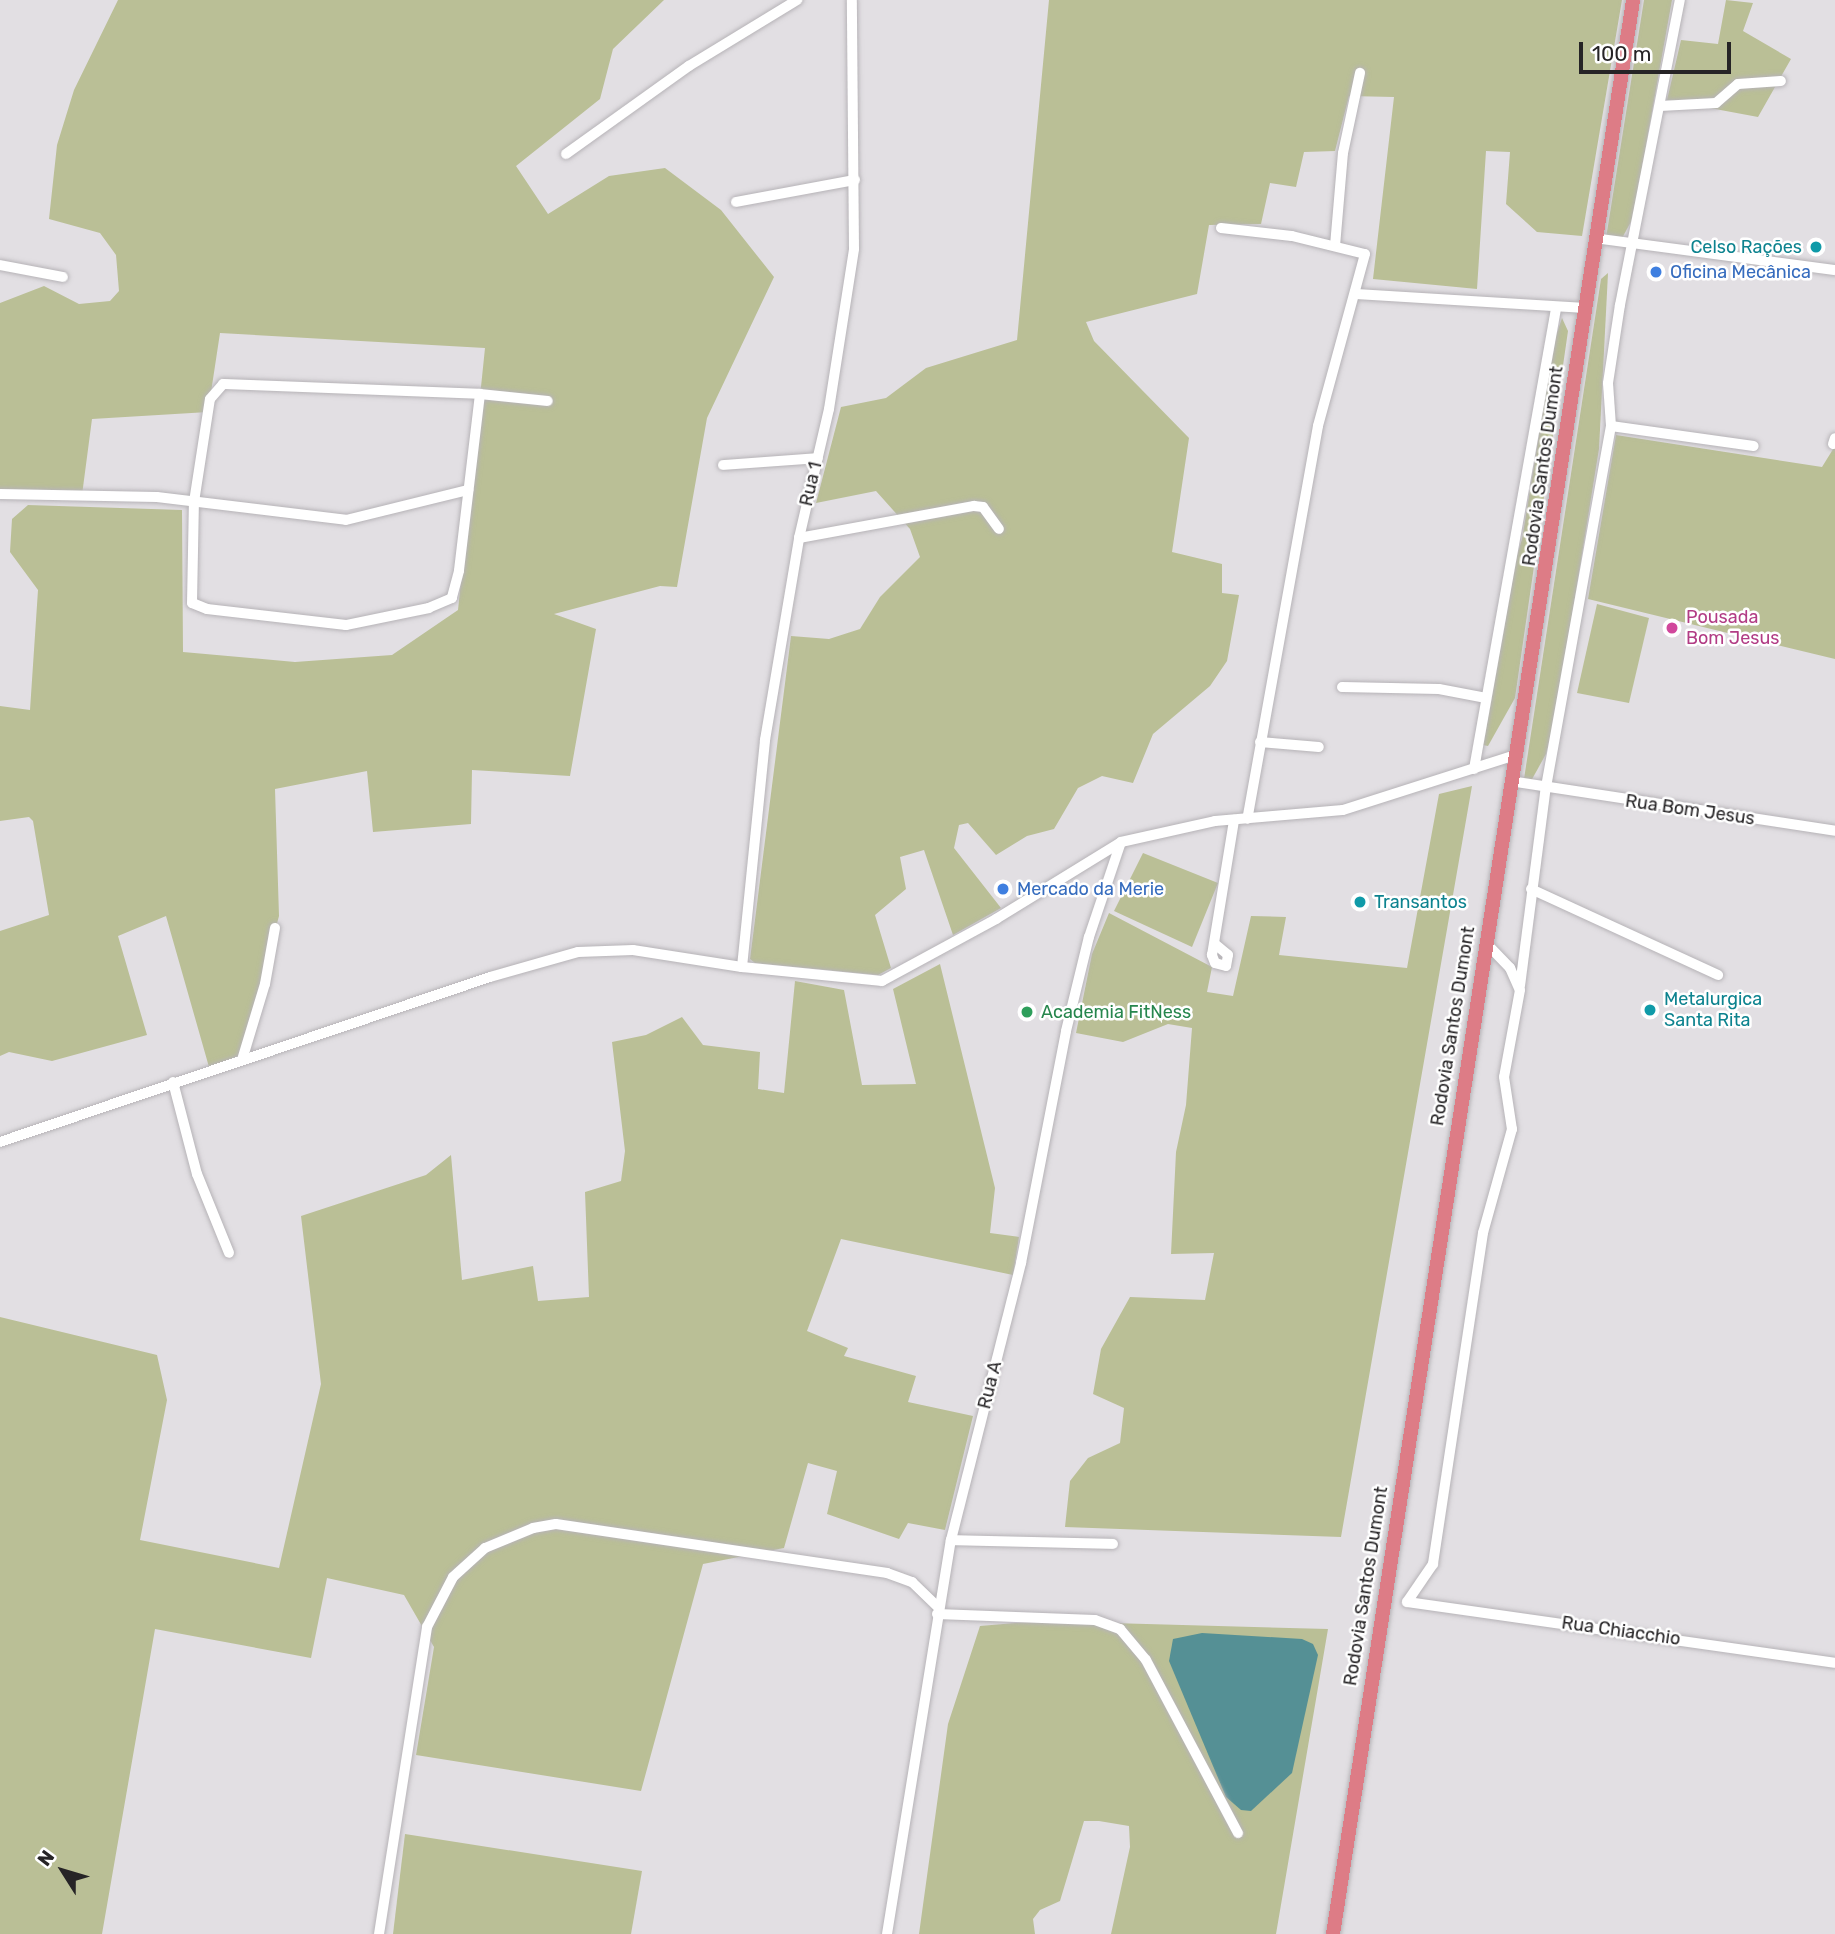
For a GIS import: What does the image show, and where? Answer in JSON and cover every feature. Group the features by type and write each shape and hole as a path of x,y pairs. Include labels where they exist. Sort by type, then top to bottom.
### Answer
{"highway":[{"name":"Rodovia Santos Dumont","path":"1333,1934 1633,0"}],"street":[{"path":"565,154 780,5 797,0"},
{"name":"Rua 1","path":"743,967 765,740 799,538 818,458 846,310 855,180 852,0"},
{"path":"1520,990 1546,787 1611,426 1608,383 1632,244 1681,0"},
{"path":"1335,246 1343,153 1360,73"},
{"path":"1660,106 1716,103 1738,84 1782,81"},
{"path":"736,202 855,180"},
{"path":"1220,228 1335,246 1365,254 1357,294 1318,426 1247,819"},
{"path":"1594,238 1835,270"},
{"path":"0,265 63,276"},
{"path":"1357,294 1556,309 1584,308"},
{"path":"1474,769 1556,309"},
{"path":"480,394 459,571 452,598 442,604 362,624 196,606 191,598 194,502 210,399 223,384 480,394 548,401"},
{"path":"1611,426 1754,446"},
{"path":"723,465 818,458"},
{"path":"0,494 194,502 346,520 468,490"},
{"path":"799,538 974,506 983,507 999,529"},
{"path":"1342,687 1439,688 1486,698"},
{"path":"1260,742 1319,747"},
{"path":"0,1142 490,977 578,952 633,950 861,981 895,977 1121,842 1174,827 1343,810 1515,755"},
{"name":"Rua Bom Jesus","path":"1510,781 1835,831"},
{"path":"1215,944 1234,820"},
{"name":"Rua A","path":"887,1934 951,1541 1021,1263 1066,1031 1089,937 1121,842"},
{"path":"1531,889 1718,975"},
{"path":"242,1060 265,984 275,928"},
{"path":"1485,943 1510,968 1520,990"},
{"name":"Rua Chiacchio","path":"1520,990 1504,1077 1512,1129 1483,1233 1434,1560 1407,1602 1835,1663"},
{"path":"173,1082 197,1174 229,1253"},
{"path":"379,1934 427,1627 453,1577 485,1548 533,1528 567,1526 887,1573 912,1582 938,1610 1095,1620 1120,1629 1146,1660 1238,1833"},
{"path":"951,1541 1113,1544"}],"green space":[{"path":"118,0 664,0 613,49 600,99 516,166 548,214 609,176 665,168 721,210 774,277 707,418 677,587 660,586 554,614 596,629 570,776 472,770 471,824 373,832 367,771 275,789 279,916 241,1055 209,1067 166,916 118,936 147,1035 52,1061 9,1052 0,1056 0,931 49,915 33,821 29,817 0,821 0,706 30,710 38,590 10,552 12,519 28,505 182,510 183,652 295,662 392,655 458,610 485,348 220,333 208,412 92,419 82,495 0,494 0,303 44,286 79,304 110,301 119,291 116,255 100,233 49,219 57,145 74,90"},
{"path":"1049,0 1622,0 1582,236 1537,232 1506,204 1510,152 1486,151 1477,289 1373,279 1394,97 1349,96 1335,151 1304,152 1296,187 1270,183 1261,224 1209,225 1197,294 1086,322 1094,341 1189,438 1172,552 1222,564 1222,593 1239,595 1227,661 1210,686 1153,734 1133,783 1102,776 1078,788 1054,829 1027,836 996,855 968,823 959,825 954,848 1001,908 953,935 924,850 900,857 906,889 875,915 891,968 878,975 755,963 750,959 791,636 829,639 860,629 880,597 920,557 910,529 876,491 816,503 841,407 886,398 926,368 1017,340"},
{"path":"1644,0 1672,0 1633,218 1621,240 1606,238"},
{"path":"1726,0 1753,3 1743,31 1791,59 1758,117 1667,100 1681,40 1718,44"},
{"path":"1608,273 1599,449 1556,715 1546,754 1531,781 1524,779 1601,279"},
{"path":"1562,318 1568,331 1515,698 1488,746 1483,745 1509,582 1522,539 1554,342"},
{"path":"1616,435 1822,467 1835,446 1835,659 1588,599"},
{"path":"1597,604 1649,618 1629,703 1577,693"},
{"path":"1472,786 1341,1537 1065,1527 1070,1481 1088,1458 1120,1443 1124,1408 1093,1394 1101,1349 1130,1297 1205,1300 1214,1253 1171,1254 1176,1152 1186,1105 1192,1028 1168,1024 1123,1042 1076,1033 1092,954 1109,913 1212,967 1207,992 1233,996 1251,916 1286,917 1279,955 1407,968 1439,794"},
{"path":"1143,853 1218,883 1192,947 1114,911"},
{"path":"940,964 995,1188 990,1233 1019,1237 1013,1275 841,1239 807,1331 848,1348 844,1356 916,1376 908,1402 973,1416 945,1530 908,1523 899,1539 827,1514 837,1471 808,1463 784,1548 703,1564 641,1791 416,1755 434,1647 404,1595 327,1578 311,1658 155,1629 102,1934 0,1934 0,1317 157,1355 167,1400 140,1540 279,1568 321,1384 301,1216 426,1175 451,1155 462,1280 533,1266 538,1301 589,1297 585,1192 621,1181 625,1151 612,1042 646,1035 682,1017 703,1045 760,1052 758,1089 784,1093 795,981 844,990 862,1085 916,1084 893,989"},
{"path":"1039,1621 1328,1629 1276,1934 1111,1934 1130,1847 1129,1826 1084,1821 1060,1901 1040,1910 1033,1919 1035,1934 919,1934 948,1724 980,1626"},
{"path":"405,1834 642,1871 631,1934 393,1934"}],"water":[{"path":"1202,1633 1302,1639 1313,1644 1318,1655 1292,1773 1251,1811 1241,1810 1226,1797 1169,1661 1173,1639"}],"place":[{"name":"Celso Rações","path":"1816,247"},
{"name":"Oficina Mecânica","path":"1656,272"},
{"name":"Pousada Bom Jesus","path":"1672,628"},
{"name":"Mercado da Merie","path":"1003,889"},
{"name":"Transantos","path":"1360,902"},
{"name":"Metalurgica Santa Rita","path":"1650,1010"},
{"name":"Academia FitNess","path":"1027,1012"}]}
